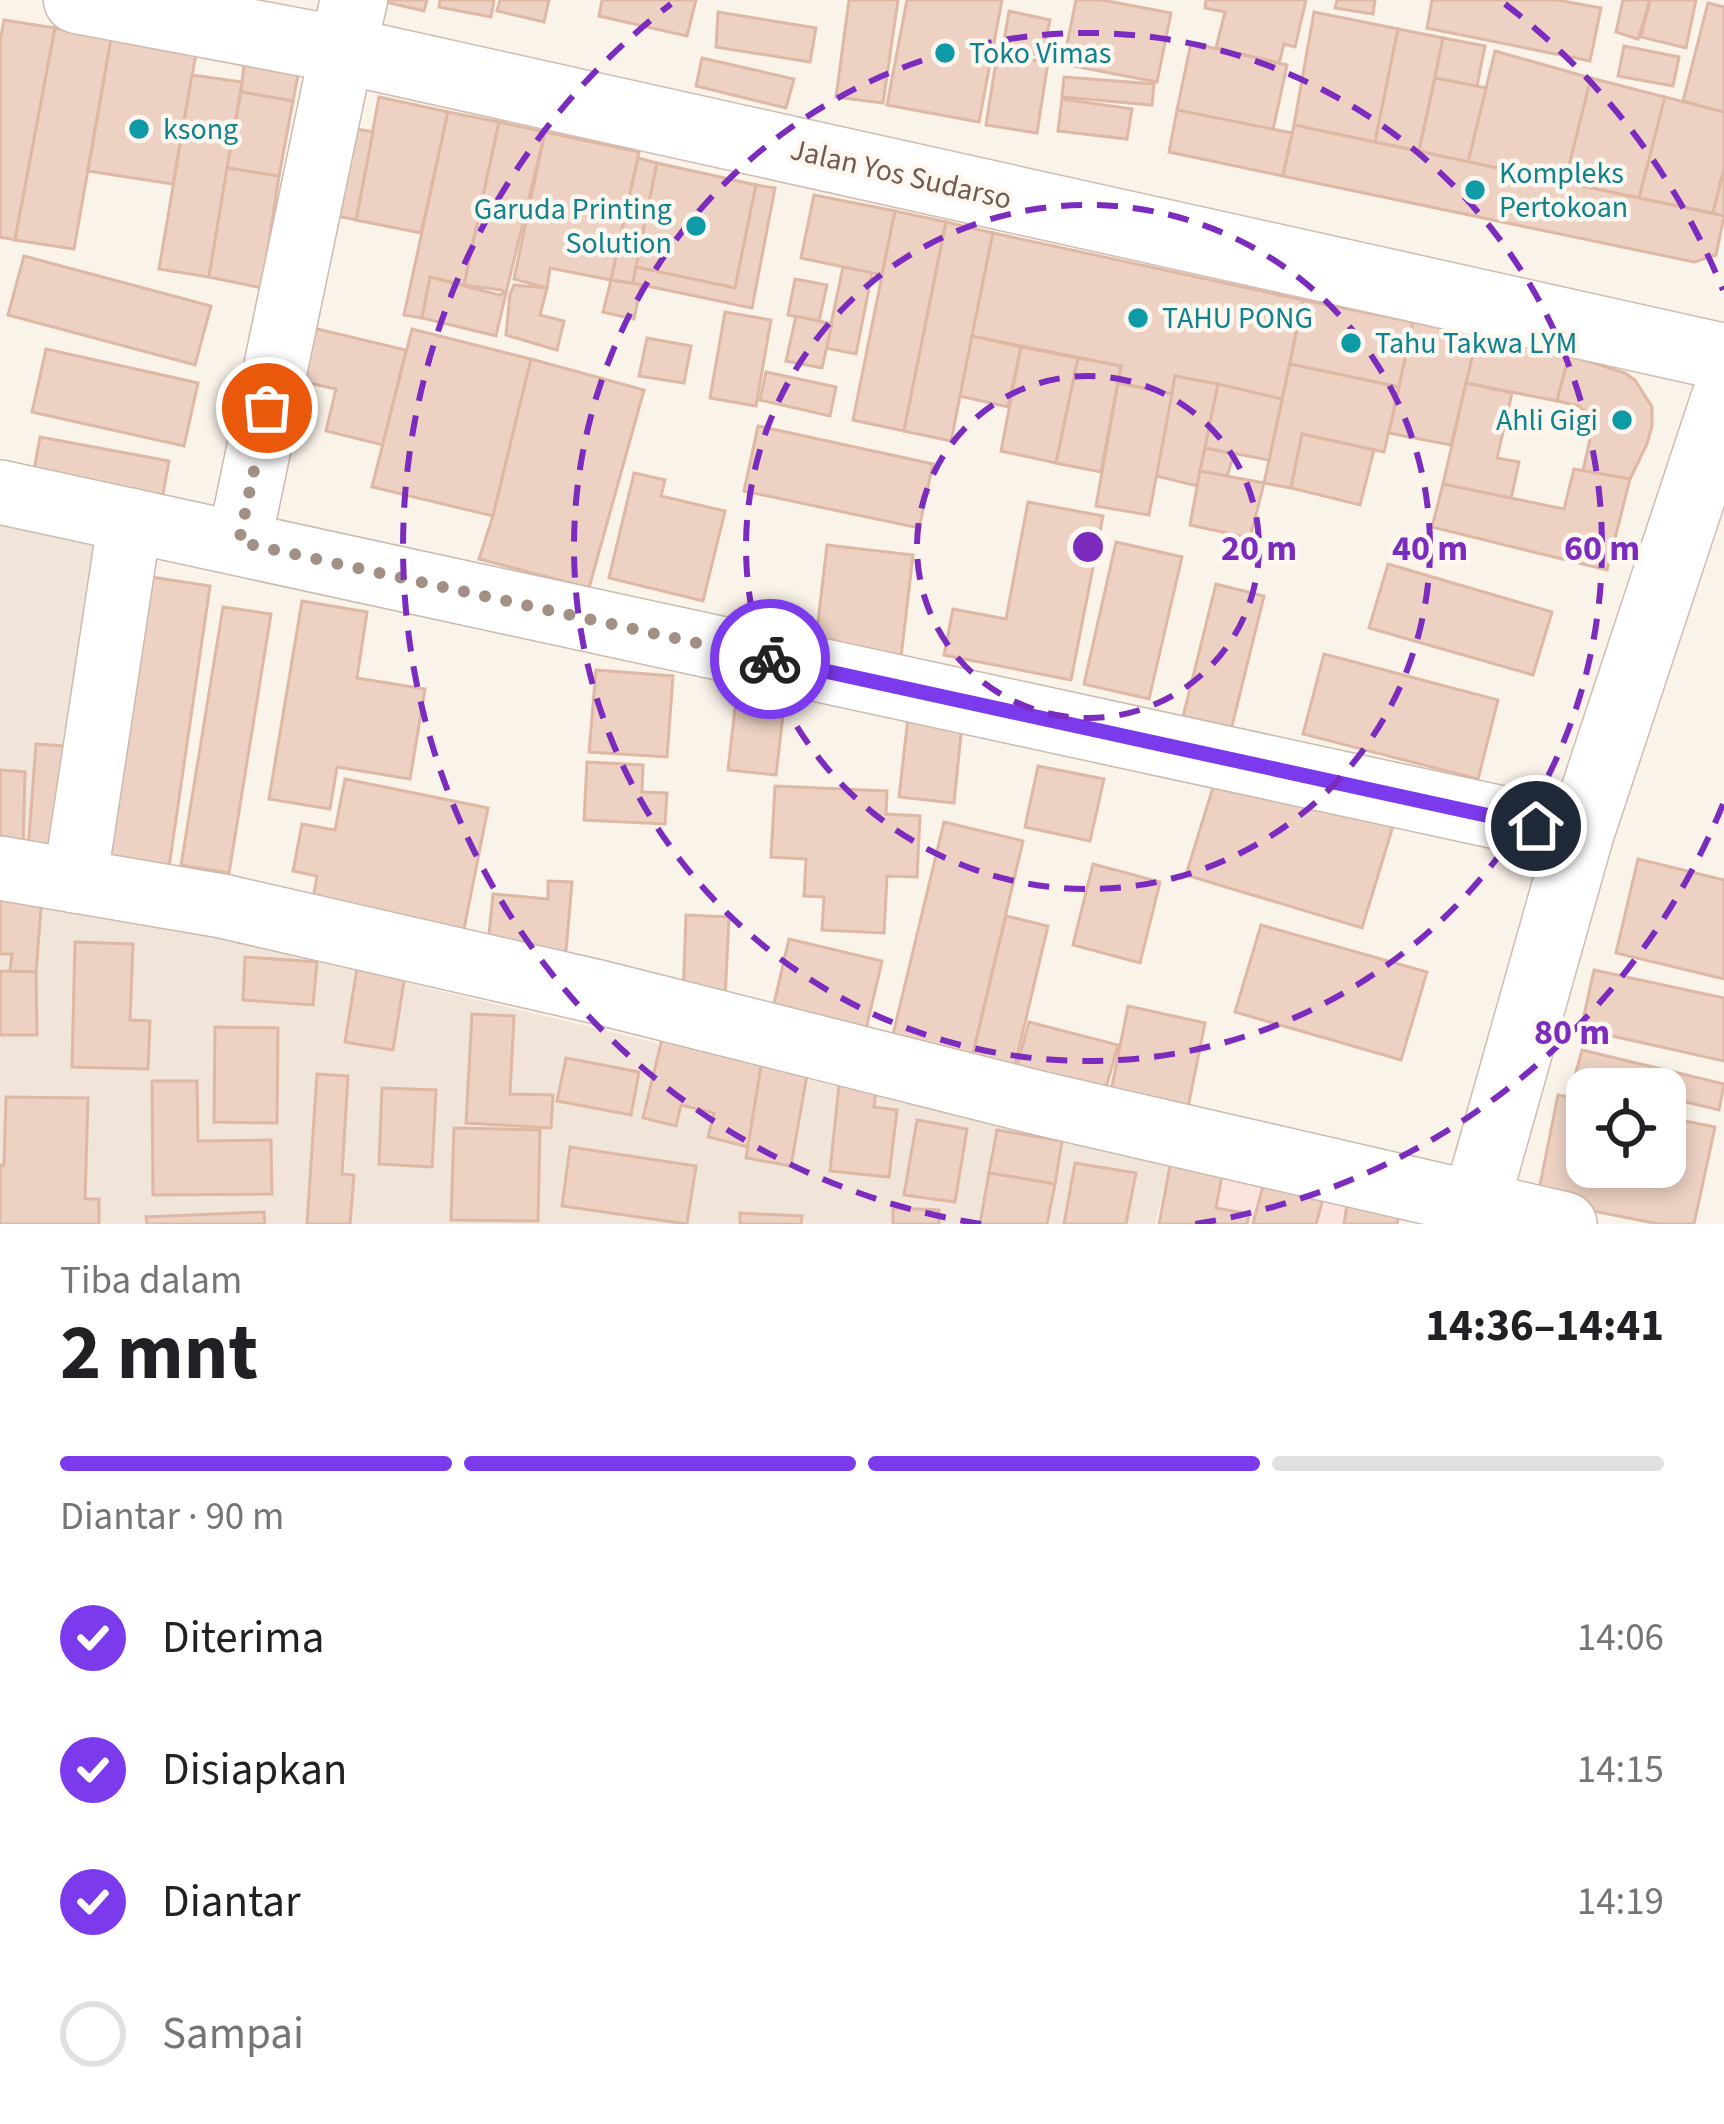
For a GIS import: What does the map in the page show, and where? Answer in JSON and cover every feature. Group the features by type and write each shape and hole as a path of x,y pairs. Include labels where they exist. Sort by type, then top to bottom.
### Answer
{"main road":[{"name":"Jalan Yos Sudarso","path":"77,0 348,25 1724,357"},
{"path":"1472,1214 1580,835 1724,400"}],"street":[{"path":"239,542 348,25"},
{"path":"0,492 1580,835"},
{"path":"75,880 130,520"},
{"path":"0,868 222,906 598,992 1472,1214 1565,1224"}],"shaded area":[{"path":"0,523 96,543 45,845 0,842"},
{"path":"0,900 87,906 1169,1166 1155,1224 0,1224"},
{"path":"1182,1165 1391,1213 1388,1224 1169,1224"}],"building":[{"path":"377,0 427,0 424,11"},
{"path":"440,0 494,0 491,17 439,7"},
{"path":"500,0 549,0 544,22 497,11"},
{"path":"602,0 696,0 687,36 599,16"},
{"path":"849,0 898,0 883,103 836,97"},
{"name":"Toko Vimas","path":"907,0 1002,0 979,122 887,105"},
{"path":"1076,0 1171,13 1157,82 1063,64"},
{"path":"1206,0 1306,0 1295,47 1284,44 1279,63 1216,48 1225,12 1205,8"},
{"path":"1337,0 1375,0 1373,14 1335,8"},
{"path":"1432,0 1557,0 1601,8 1590,61 1427,28"},
{"path":"1623,0 1650,0 1638,39 1616,32"},
{"path":"1650,0 1696,0 1686,48 1641,37"},
{"path":"1708,3 1724,7 1724,112 1683,101"},
{"path":"1009,11 1050,20 1042,56 1003,47"},
{"path":"718,12 816,28 810,62 716,47"},
{"path":"1314,12 1398,29 1375,142 1294,125"},
{"path":"4,20 55,28 15,240 0,237 0,41"},
{"path":"55,28 111,39 74,249 15,240"},
{"path":"1398,29 1443,38 1419,151 1375,142"},
{"path":"1443,38 1485,46 1477,86 1435,78"},
{"name":"ksong","path":"111,39 196,54 173,184 88,171"},
{"path":"1191,43 1287,65 1273,130 1177,110"},
{"path":"1624,46 1679,57 1673,86 1618,76"},
{"path":"1495,51 1591,78 1565,182 1468,162"},
{"path":"997,55 1048,62 1037,133 986,125"},
{"path":"702,58 794,79 786,108 696,86"},
{"path":"244,65 298,75 293,101 241,92"},
{"path":"192,75 242,82 209,277 159,269"},
{"path":"1064,77 1154,84 1152,105 1062,97"},
{"path":"1435,78 1486,88 1468,162 1419,151"},
{"path":"1591,78 1665,97 1639,198 1565,182"},
{"path":"241,92 293,101 279,176 227,168"},
{"path":"379,97 448,112 421,233 356,220"},
{"path":"1665,97 1724,112 1724,168 1713,213 1639,198"},
{"path":"1062,99 1132,109 1127,139 1058,131"},
{"path":"1177,110 1292,133 1283,176 1169,152"},
{"path":"448,112 499,122 464,285 430,277 422,318 404,315"},
{"path":"499,122 545,132 506,293 464,285"},
{"name":"Kompleks Pertokoan","path":"1294,125 1724,216 1716,255 1694,262 1283,176"},
{"path":"352,128 373,132 356,220 333,215"},
{"path":"545,132 639,152 611,280 550,268 547,288 514,279"},
{"path":"638,158 657,163 633,283 611,280"},
{"name":"Garuda Printing Solution","path":"657,163 756,185 735,288 636,267"},
{"path":"227,168 279,176 262,288 209,277"},
{"path":"1724,168 1724,216 1713,213"},
{"path":"756,185 775,188 752,308 633,283 636,267 735,288"},
{"path":"814,195 895,211 882,275 801,258"},
{"path":"895,211 946,222 904,431 853,420"},
{"path":"946,222 993,233 951,441 904,431"},
{"name":"TAHU PONG","path":"993,233 1303,300 1282,399 1175,376 1172,394 1118,383 1121,366 972,336"},
{"path":"24,256 211,306 195,365 8,315"},
{"path":"843,267 872,273 856,354 826,348"},
{"path":"430,277 506,293 496,336 422,318"},
{"path":"795,279 827,285 819,321 788,315"},
{"path":"611,280 641,285 634,319 603,312"},
{"path":"514,285 547,288 540,315 564,321 557,350 506,335"},
{"name":"Tahu Takwa LYM","path":"1303,300 1413,322 1399,387 1290,364"},
{"path":"725,312 771,320 756,406 710,398"},
{"path":"796,316 832,324 822,368 786,361"},
{"path":"1413,322 1478,335 1451,445 1389,433"},
{"path":"313,328 406,350 383,445 326,431 336,389 300,381"},
{"path":"412,329 531,359 493,516 372,487"},
{"path":"972,336 1021,347 1008,407 960,396"},
{"path":"1477,337 1569,355 1557,401 1466,383"},
{"path":"647,338 691,346 684,383 639,376"},
{"path":"1021,347 1078,358 1056,463 1001,451"},
{"path":"46,349 198,383 184,446 32,412"},
{"name":"Ahli Gigi","path":"1569,355 1625,373 1652,407 1647,444 1630,479 1583,471 1592,430 1590,415 1579,406 1557,401"},
{"path":"1078,358 1121,366 1101,472 1056,463"},
{"path":"531,359 644,390 589,588 479,559"},
{"path":"1290,364 1399,387 1384,452 1302,434 1291,488 1264,483"},
{"path":"766,372 836,387 830,416 760,400"},
{"path":"1175,376 1218,384 1197,486 1156,476"},
{"path":"1118,383 1172,394 1149,515 1096,506"},
{"path":"1466,383 1512,393 1497,458 1519,462 1511,499 1443,484"},
{"path":"1218,384 1282,399 1269,460 1205,448"},
{"path":"758,426 933,464 919,528 744,491"},
{"path":"1302,434 1374,450 1360,505 1291,488"},
{"path":"40,437 169,461 161,505 32,481"},
{"path":"1205,448 1234,454 1227,476 1200,471"},
{"path":"1574,469 1630,479 1607,570 1432,527 1443,484 1564,509"},
{"path":"1200,471 1264,483 1250,538 1190,525"},
{"path":"634,473 665,480 661,496 725,511 703,601 609,578"},
{"path":"1028,502 1103,516 1071,680 944,655 953,609 1006,619"},
{"path":"1116,542 1182,557 1149,699 1084,684"},
{"path":"827,545 913,555 901,657 815,648"},
{"path":"1388,564 1552,612 1533,675 1369,628"},
{"path":"125,573 210,586 168,874 82,861"},
{"path":"1216,584 1264,596 1229,738 1181,725"},
{"path":"302,601 367,612 357,678 425,689 410,779 337,767 330,809 269,799"},
{"path":"223,607 271,614 229,873 181,865"},
{"path":"1324,654 1498,700 1478,779 1303,734"},
{"path":"596,670 673,676 667,757 589,752"},
{"path":"739,673 787,680 776,775 728,770"},
{"path":"908,718 962,724 954,803 899,797"},
{"path":"36,744 77,747 70,855 28,851"},
{"path":"587,762 643,765 642,792 667,793 665,824 584,820"},
{"path":"1038,766 1104,779 1090,841 1025,827"},
{"path":"0,770 25,772 23,848 0,848"},
{"path":"1217,774 1393,826 1362,928 1186,875"},
{"path":"345,779 488,808 462,939 311,910 317,876 293,871 302,824 335,830"},
{"path":"775,786 887,791 886,814 920,816 917,877 887,876 884,933 822,930 824,897 804,896 806,859 771,857"},
{"path":"944,822 1023,841 971,1062 891,1043"},
{"path":"1638,859 1724,880 1724,979 1616,953"},
{"path":"1093,864 1160,882 1140,963 1073,945"},
{"path":"0,880 43,883 36,972 10,971 12,954 0,954"},
{"path":"548,881 572,882 565,962 487,954 493,894 548,899"},
{"path":"686,915 729,917 725,1000 683,998"},
{"path":"1006,916 1048,926 1013,1073 971,1062"},
{"path":"1261,925 1427,972 1401,1060 1235,1012"},
{"path":"789,939 882,961 863,1042 770,1021"},
{"path":"75,942 133,944 130,1020 150,1021 148,1069 72,1067"},
{"path":"245,957 317,962 313,1005 243,1000"},
{"path":"357,968 405,975 393,1050 345,1042"},
{"path":"1594,970 1724,998 1724,1061 1581,1029"},
{"path":"0,971 36,972 37,1035 0,1035"},
{"path":"1128,1006 1205,1023 1184,1127 1107,1111"},
{"path":"472,1014 514,1016 510,1094 553,1095 551,1128 466,1123"},
{"path":"1029,1022 1118,1045 1100,1109 1012,1085"},
{"path":"215,1027 278,1028 277,1123 214,1122"},
{"path":"662,1039 762,1061 748,1147 708,1137 714,1113 681,1105 676,1126 643,1118"},
{"path":"1582,1050 1657,1068 1577,1068"},
{"path":"566,1058 639,1072 631,1115 557,1101"},
{"path":"762,1061 808,1069 791,1166 746,1158"},
{"path":"317,1074 348,1076 342,1174 354,1175 350,1224 307,1224"},
{"path":"1686,1075 1724,1084 1719,1110 1686,1102"},
{"path":"152,1081 197,1081 198,1141 271,1140 272,1194 153,1195"},
{"path":"839,1085 876,1089 874,1107 897,1110 889,1177 830,1171"},
{"path":"382,1088 436,1090 432,1167 379,1164"},
{"path":"1558,1095 1566,1097 1566,1188 1686,1188 1686,1121 1715,1127 1694,1224 1659,1224 1537,1200"},
{"path":"6,1097 88,1098 85,1199 99,1199 99,1224 0,1224"},
{"path":"917,1120 967,1129 955,1202 904,1195"},
{"path":"454,1128 540,1130 538,1221 451,1220"},
{"path":"997,1130 1062,1141 1055,1184 989,1173"},
{"path":"1174,1145 1226,1154 1216,1208 1249,1214 1247,1224 1159,1224"},
{"path":"570,1147 696,1166 687,1224 562,1206"},
{"path":"1075,1163 1136,1173 1126,1224 1064,1224"},
{"path":"1267,1170 1327,1185 1316,1224 1253,1224"},
{"path":"989,1173 1055,1184 1047,1224 980,1224"},
{"path":"1347,1204 1399,1215 1397,1224 1344,1224"},
{"path":"893,1208 939,1210 939,1224 893,1224"},
{"path":"264,1212 265,1224 147,1224 146,1217"},
{"path":"740,1213 802,1216 801,1224 740,1224"}],"way so far":[{"path":"267,408 239,542 770,659"}],"place":[{"name":"Toko Vimas","path":"945,53"},
{"name":"ksong","path":"139,129"},
{"name":"Kompleks Pertokoan","path":"1475,190"},
{"name":"Garuda Printing Solution","path":"696,226"},
{"name":"TAHU PONG","path":"1138,318"},
{"name":"Tahu Takwa LYM","path":"1351,343"},
{"name":"Ahli Gigi","path":"1622,420"}],"route":[{"path":"770,659 1536,826"}]}
